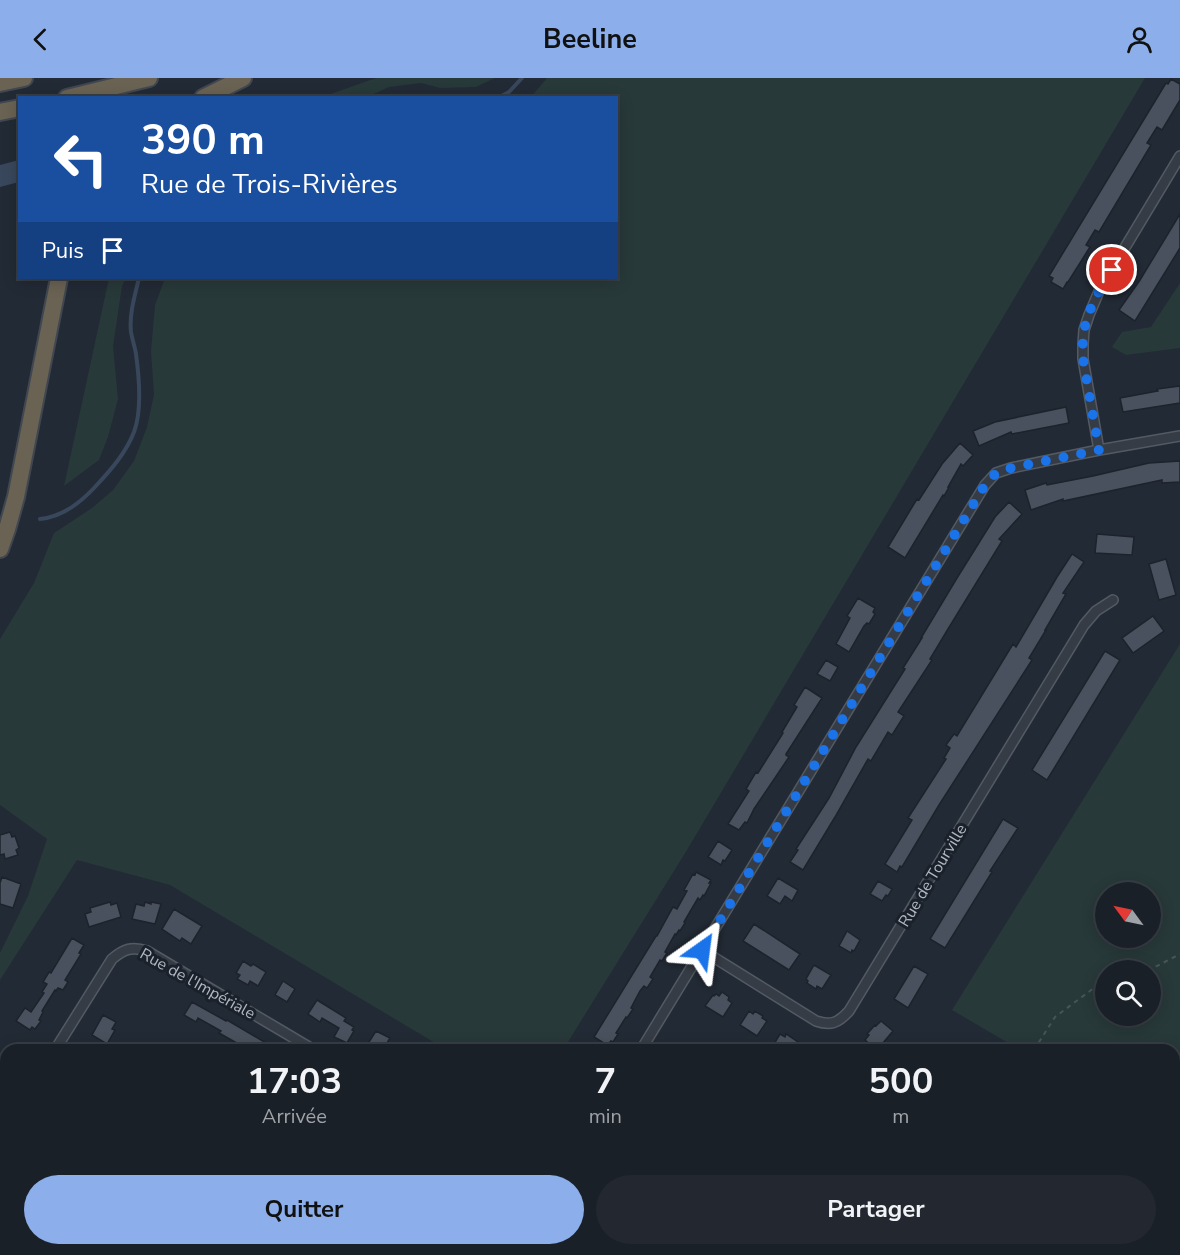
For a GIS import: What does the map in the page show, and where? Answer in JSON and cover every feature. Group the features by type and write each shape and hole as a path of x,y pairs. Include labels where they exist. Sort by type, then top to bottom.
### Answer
{"highway":[{"path":"0,83 24,78"},
{"path":"75,96 149,78"},
{"path":"206,96 243,78"},
{"path":"0,112 18,108"},
{"path":"0,549 16,496 59,279"}],"street":[{"path":"1099,450 1083,359 1084,330 1100,289 1180,156"},
{"path":"645,1044 985,485 996,473 1011,468 1180,436"},
{"name":"Rue de Tourville","path":"702,950 816,1021 832,1023 842,1019 1084,625 1096,611 1113,600"},
{"name":"Rue de l'Impériale","path":"59,1044 112,959 122,950 138,948 147,951 304,1044"}],"path":[{"path":"1161,964 1180,954"},
{"path":"1038,1044 1055,1017 1095,987"}],"shaded area":[{"path":"376,78 495,78 476,87 440,88 421,83 389,87 369,96 325,96"},
{"path":"547,78 1145,78 687,850 567,1044 437,1044 170,885 77,860 0,980 0,953 28,896 47,839 0,805 0,639 34,583 54,533 92,508 113,490 134,461 147,427 154,395 151,351 155,305 165,279 618,279 618,96 532,96"},
{"path":"109,279 126,279 122,286 113,346 118,399 108,437 99,460 64,486"},
{"path":"1180,283 1180,348 1126,355 1112,347 1122,332 1151,327"},
{"path":"1180,644 1180,1044 1010,1044 952,1010"}],"water":[{"path":"18,160 18,182 0,187 0,165"}],"building":[{"path":"1171,79 1180,84 1180,100 1162,130 1157,127 1147,143 1151,145 1099,232 1095,230 1086,245 1090,247 1063,289 1051,282 1053,278 1049,276 1166,83 1168,84"},
{"path":"1180,214 1180,248 1135,321 1119,310"},
{"path":"1180,386 1180,403 1123,412 1120,398"},
{"path":"1066,407 1069,423 1012,434 1011,432 979,446 973,431 995,422"},
{"path":"960,443 973,455 963,466 961,464 905,558 888,547 917,499 919,500 942,464"},
{"path":"1180,461 1180,482 1162,483 1162,480 1063,501 1063,499 1031,510 1025,490 1046,483 1047,485 1149,463"},
{"path":"1009,502 1022,514 999,539 1002,541 930,659 932,660 898,712 904,716 892,735 888,732 871,761 868,759 803,870 790,862 798,850 796,849 829,798 856,747 905,669 903,668 957,578 995,517"},
{"path":"1097,534 1134,537 1132,555 1095,553"},
{"path":"1072,554 1084,562 1063,593 1066,594 1029,658 1032,660 897,872 885,864 912,820 908,818 946,759 944,758 950,748 946,745 954,734 957,736 1013,644 1016,647"},
{"path":"1166,559 1176,595 1159,600 1149,564"},
{"path":"858,598 875,608 873,612 875,614 869,624 864,626 849,652 836,644 850,618 847,616"},
{"path":"1153,616 1164,631 1133,653 1122,638"},
{"path":"1105,651 1120,660 1047,780 1032,770"},
{"path":"826,660 838,667 830,681 817,674"},
{"path":"805,687 822,698 786,754 789,757 747,823 745,822 739,830 728,824 749,791 746,789 756,772 758,773 783,733 797,707 794,705"},
{"path":"1003,819 1018,828 945,948 930,939"},
{"path":"10,832 12,837 15,836 19,848 16,850 18,855 5,859 4,854 0,855 0,835"},
{"path":"718,841 732,850 721,865 708,857"},
{"path":"696,872 711,880 709,883 711,883 704,896 700,900 698,898 680,931 675,934 665,952 667,953 650,977 653,979 647,988 644,986 640,991 631,1008 633,1009 616,1033 618,1034 613,1042 605,1044 594,1037 673,907 677,909 687,891 684,890 693,874 695,875"},
{"path":"2,877 21,884 13,908 0,904"},
{"path":"778,878 798,890 792,901 785,896 780,904 767,896"},
{"path":"878,881 892,889 882,901 870,894"},
{"path":"110,902 111,905 117,903 121,917 89,927 85,914 91,912 90,908"},
{"path":"145,902 161,904 155,924 132,919 136,904 144,906"},
{"path":"174,909 202,926 191,944 182,938 180,941 162,929"},
{"path":"754,924 800,954 789,970 743,941"},
{"path":"847,931 860,940 851,953 839,946"},
{"path":"72,938 84,945 79,953 81,954 65,980 68,982 63,990 58,988 55,990 42,1011 39,1020 41,1021 35,1029 32,1027 30,1030 16,1021 25,1008 31,1012 44,993 42,992 47,984 43,982"},
{"path":"243,961 266,972 258,986 250,981 248,985 237,979 240,975 236,973"},
{"path":"814,965 831,975 822,989 817,986 816,989 807,983 806,979"},
{"path":"914,966 928,974 908,1008 894,999"},
{"path":"283,981 295,989 287,1002 275,995"},
{"path":"722,992 729,997 728,1000 732,1003 723,1017 705,1006 713,995 719,996"},
{"path":"317,1000 346,1018 344,1021 354,1027 347,1043 334,1037 339,1028 322,1018 320,1022 308,1014"},
{"path":"192,1002 268,1044 238,1044 198,1018 196,1022 184,1015"},
{"path":"749,1011 753,1014 755,1011 767,1021 757,1036 740,1025"},
{"path":"103,1015 116,1022 112,1029 115,1030 107,1044 92,1035"},
{"path":"881,1021 893,1031 882,1044 870,1044 865,1040 869,1035 867,1034"},
{"path":"376,1031 390,1038 386,1044 369,1042"},
{"path":"780,1034 785,1037 786,1034 801,1044 774,1044"}],"waterway":[{"path":"502,96 509,92 522,78"},
{"path":"40,519 63,512 89,494 117,462 134,432 137,424 139,383 136,354 131,335 131,318 139,279"}],"route":[{"path":"702,950 985,485 996,473 1011,468 1099,450 1083,359 1084,330 1100,289 1112,270"}]}
